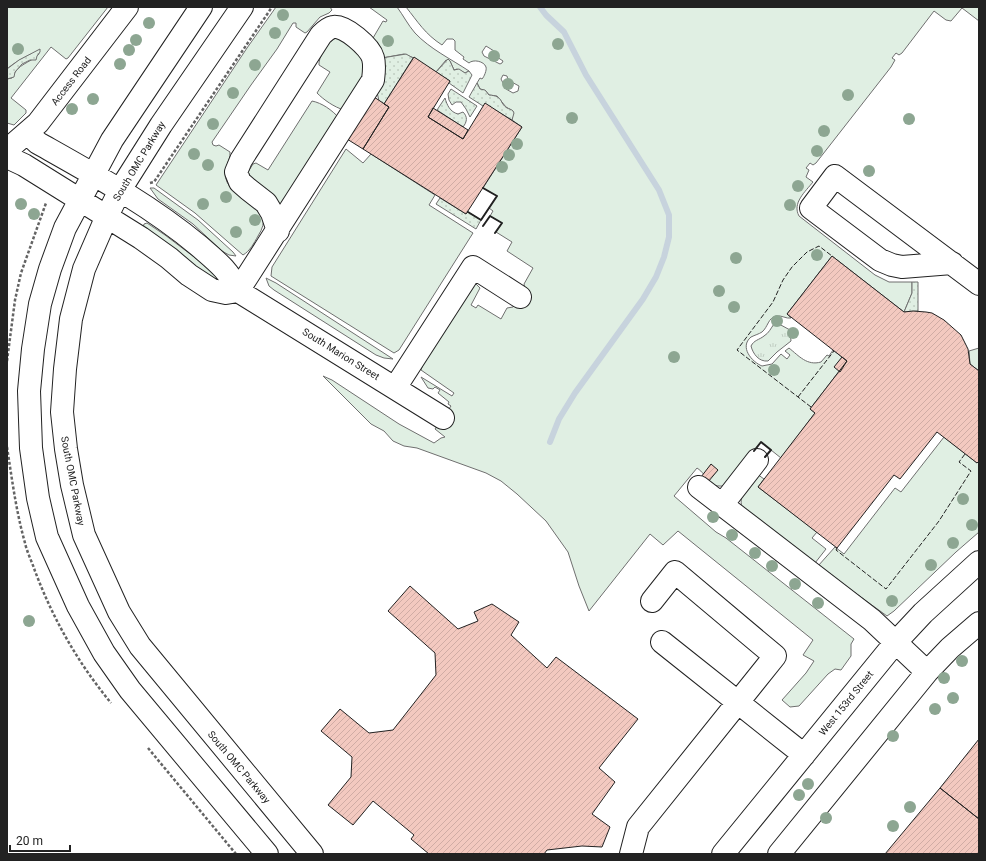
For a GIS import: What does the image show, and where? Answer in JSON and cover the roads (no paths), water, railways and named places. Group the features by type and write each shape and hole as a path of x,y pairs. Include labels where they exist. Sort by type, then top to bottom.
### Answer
{"street":[{"name":"Access Road","path":"7,147 14,144 38,123 127,7"},
{"path":"201,7 112,140 65,228 50,269 40,304 33,349 29,391 31,448 38,498 47,537 78,606 104,653 130,690 267,854"},
{"name":"South OMC Parkway","path":"242,7 160,125 120,190 107,216 84,269 71,318 62,412 72,484 84,535 119,612 140,646 312,854"},
{"path":"7,157 24,165 141,238 169,258 189,275 212,290 226,293 238,291 278,231 374,80 375,67 369,48 361,40 337,27 332,27 321,35 241,160 236,172 240,182 266,202 272,213 278,231"},
{"path":"27,133 38,143 120,190 176,226 224,267 233,278 238,291"},
{"path":"952,263 914,267 892,265 880,260 811,208 835,176 952,263 979,284"},
{"path":"395,388 473,267 520,297"},
{"name":"South Marion Street","path":"238,291 443,418"},
{"path":"722,506 758,460"},
{"path":"699,487 872,620 927,672"},
{"name":"West 153rd Street","path":"723,854 895,643 924,613 979,562"},
{"path":"631,854 638,827 775,656 675,572 652,601"},
{"path":"779,854 927,672 950,648 979,623"},
{"path":"662,642 804,755"}],"waterway":[{"path":"540,7 546,15 564,32 586,75 659,190 669,215 669,237 664,257 656,277 643,299 575,393 559,419 550,442"}]}
